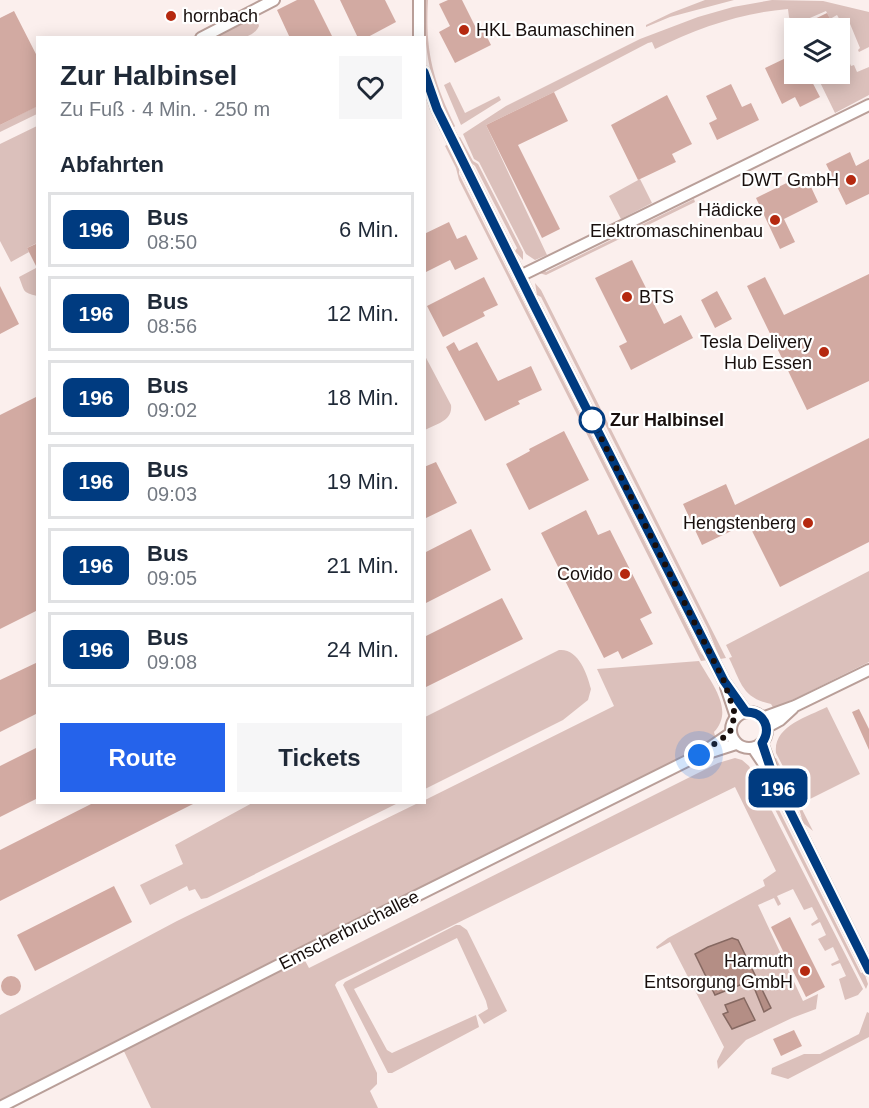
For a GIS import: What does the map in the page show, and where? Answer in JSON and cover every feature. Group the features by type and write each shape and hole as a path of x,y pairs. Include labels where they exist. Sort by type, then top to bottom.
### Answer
{"street":[{"path":"205,36 274,0"},
{"path":"419,0 419,36"},
{"path":"426,78 437,109 741,715"},
{"path":"520,276 869,105"},
{"path":"765,722 780,720 795,706 869,670"},
{"path":"757,714 765,722 765,738 758,746 746,749 736,744 730,733 732,722 741,715 757,714"},
{"name":"Emscherbruchallee","path":"0,1107 699,755 730,733"},
{"name":"Emscherbruchallee","path":"699,755 736,744"},
{"path":"758,746 869,970"}],"shaded area":[{"path":"425,0 428,0 429,51 436,80 455,126 453,129 434,82 427,51"},
{"path":"705,0 734,0 670,17 646,27 671,13"},
{"path":"772,0 823,1 869,12 869,47 859,52 860,48 850,24 850,18 839,18 837,15 830,18 826,11 810,18 789,18 788,9 753,14 703,28 655,49 652,42 648,43 486,125 547,255 535,260 526,254 479,162 474,159 463,134 506,106 640,39 698,17 733,7"},
{"path":"254,18 257,19 259,26 251,35 218,36"},
{"path":"850,64 851,66 854,65 857,72 869,67 869,95 835,113 821,84 850,84"},
{"path":"450,82 465,113 499,96 501,100 461,125 444,85"},
{"path":"36,107 36,114 0,132 0,125"},
{"path":"36,126 36,244 27,248 29,252 11,262 0,241 0,144"},
{"path":"460,137 473,161 478,164 523,252 523,260 515,251 517,248 475,166 470,162 457,138"},
{"path":"448,144 459,168 459,174 701,653 708,660 701,661 459,180 445,146"},
{"path":"640,179 652,203 621,219 609,196"},
{"path":"694,199 695,202 546,275 539,273 544,269 546,272"},
{"path":"36,268 36,296 25,291 19,277"},
{"path":"535,283 541,290 726,658 720,659 708,629 541,297 537,295"},
{"path":"426,358 451,405 449,415 439,424 426,430"},
{"path":"869,571 869,662 774,709 771,704 754,698 748,693 729,658 732,657 726,645"},
{"path":"559,650 566,650 581,663 591,689 588,700 563,720 426,788 426,716"},
{"path":"699,661 715,687 722,706 720,724 714,732 716,739 301,953 309,968 718,763 735,758 749,766 863,989 858,995 845,1000 839,979 846,976 840,963 832,966 831,964 839,960 833,947 825,951 818,939 826,935 820,922 812,926 811,924 818,919 812,907 804,910 793,889 777,896 781,904 778,906 774,898 758,905 803,1001 818,994 816,1009 746,1040 718,1069 717,1061 724,1047 670,942 657,949 656,947 668,938 765,886 763,880 776,871 735,787 337,982 335,985 377,1073 377,1084 370,1091 378,1108 151,1108 121,1045 0,1108 0,1015 177,921 416,804 426,804 426,800 614,706 597,669"},
{"path":"827,707 860,774 802,803 776,753 777,744 786,729"},
{"path":"772,758 776,758 813,831 802,822 798,806 779,777"},
{"path":"759,766 861,973 864,972 868,984 866,989 756,772"},
{"path":"250,804 396,804 207,898 201,899 195,889 189,891 187,886 150,905 140,885 183,864 175,845"},
{"path":"456,925 467,930 507,1011 484,1024 478,1015 488,1009 486,1001 457,938 354,989 387,1050 392,1053 476,1015 479,1027 392,1073 388,1073 343,985"},
{"path":"732,938 738,940 771,1008 764,1012 753,985 745,983 715,995 695,954"},
{"path":"744,998 755,1020 732,1029 723,1014 728,1012 725,1005"},
{"path":"867,1012 869,1013 869,1037 788,1079 771,1074 772,1068 804,1054 820,1054 859,1034"}],"building":[{"path":"297,0 314,0 332,36 289,36 277,10"},
{"path":"340,0 385,0 396,22 370,36 357,36"},
{"name":"HKL Baumaschinen","path":"448,0 462,0 476,28 481,25 491,45 455,63 439,32 450,26 439,4"},
{"path":"14,11 36,54 36,107 0,125 0,18"},
{"path":"827,13 830,18 817,18"},
{"path":"784,59 784,84 813,84 820,97 800,107 795,97 782,104 765,68"},
{"path":"731,84 742,107 751,103 759,120 717,140 709,123 717,119 706,96"},
{"path":"554,92 568,121 518,145 560,229 542,238 486,125"},
{"path":"667,95 692,144 672,154 676,162 638,180 611,125"},
{"name":"DWT GmbH","path":"850,152 856,166 869,159 869,194 846,205 826,164"},
{"path":"805,174 818,202 784,219 795,242 780,249 756,198"},
{"path":"449,222 457,239 466,235 478,259 455,270 450,260 426,272 426,233"},
{"path":"36,244 36,266 27,248"},
{"name":"BTS","path":"632,260 664,324 681,315 693,338 631,370 619,346 627,342 595,278"},
{"name":"Tesla Delivery Hub Essen","path":"869,274 869,381 807,410 747,286 765,277 784,315"},
{"path":"484,277 498,305 483,312 485,316 443,337 427,306"},
{"path":"0,286 19,324 0,334"},
{"path":"717,291 732,319 715,328 701,300"},
{"path":"454,342 459,351 477,342 498,381 531,366 542,390 518,401 520,404 485,421 446,347"},
{"path":"36,397 36,611 0,629 0,415"},
{"path":"564,431 589,480 529,510 506,464"},
{"name":"Hengstenberg","path":"869,438 869,542 780,587 748,523 702,545 683,504 726,484 735,505"},
{"path":"436,462 457,503 426,518 426,466"},
{"path":"586,510 598,535 610,530 652,613 640,619 653,644 622,659 618,651 604,658 541,533"},
{"path":"471,529 491,570 426,603 426,552"},
{"path":"502,598 523,639 426,687 426,636"},
{"path":"36,663 36,714 0,732 0,680"},
{"path":"859,709 869,729 869,750 852,712"},
{"path":"36,748 36,799 0,817 0,766"},
{"path":"91,804 193,804 0,901 0,850"},
{"path":"114,886 132,922 35,971 17,935"},
{"name":"Harmuth Entsorgung GmbH","path":"790,917 825,987 806,997 771,927"},
{"path":"11,976 18,979 21,986 18,993 11,996 4,993 1,986 4,979"},
{"path":"794,1030 802,1046 781,1056 773,1039"}],"bus line":[{"name":"196","path":"426,78 437,109 724,681 746,712 757,714 766,722 767,733 762,743 774,779 869,970"}],"place":[{"name":"hornbach","path":"171,16"},
{"name":"HKL Baumaschinen","path":"464,30"},
{"name":"DWT GmbH","path":"851,180"},
{"name":"Hädicke Elektromaschinenbau","path":"775,220"},
{"name":"BTS","path":"627,297"},
{"name":"Tesla Delivery Hub Essen","path":"824,352"},
{"name":"Zur Halbinsel","path":"592,420"},
{"name":"Hengstenberg","path":"808,523"},
{"name":"Covido","path":"625,574"},
{"name":"Harmuth Entsorgung GmbH","path":"805,971"}],"route":[{"path":"592,420 724,681 736,717 732,722 730,733 699,755"}]}
